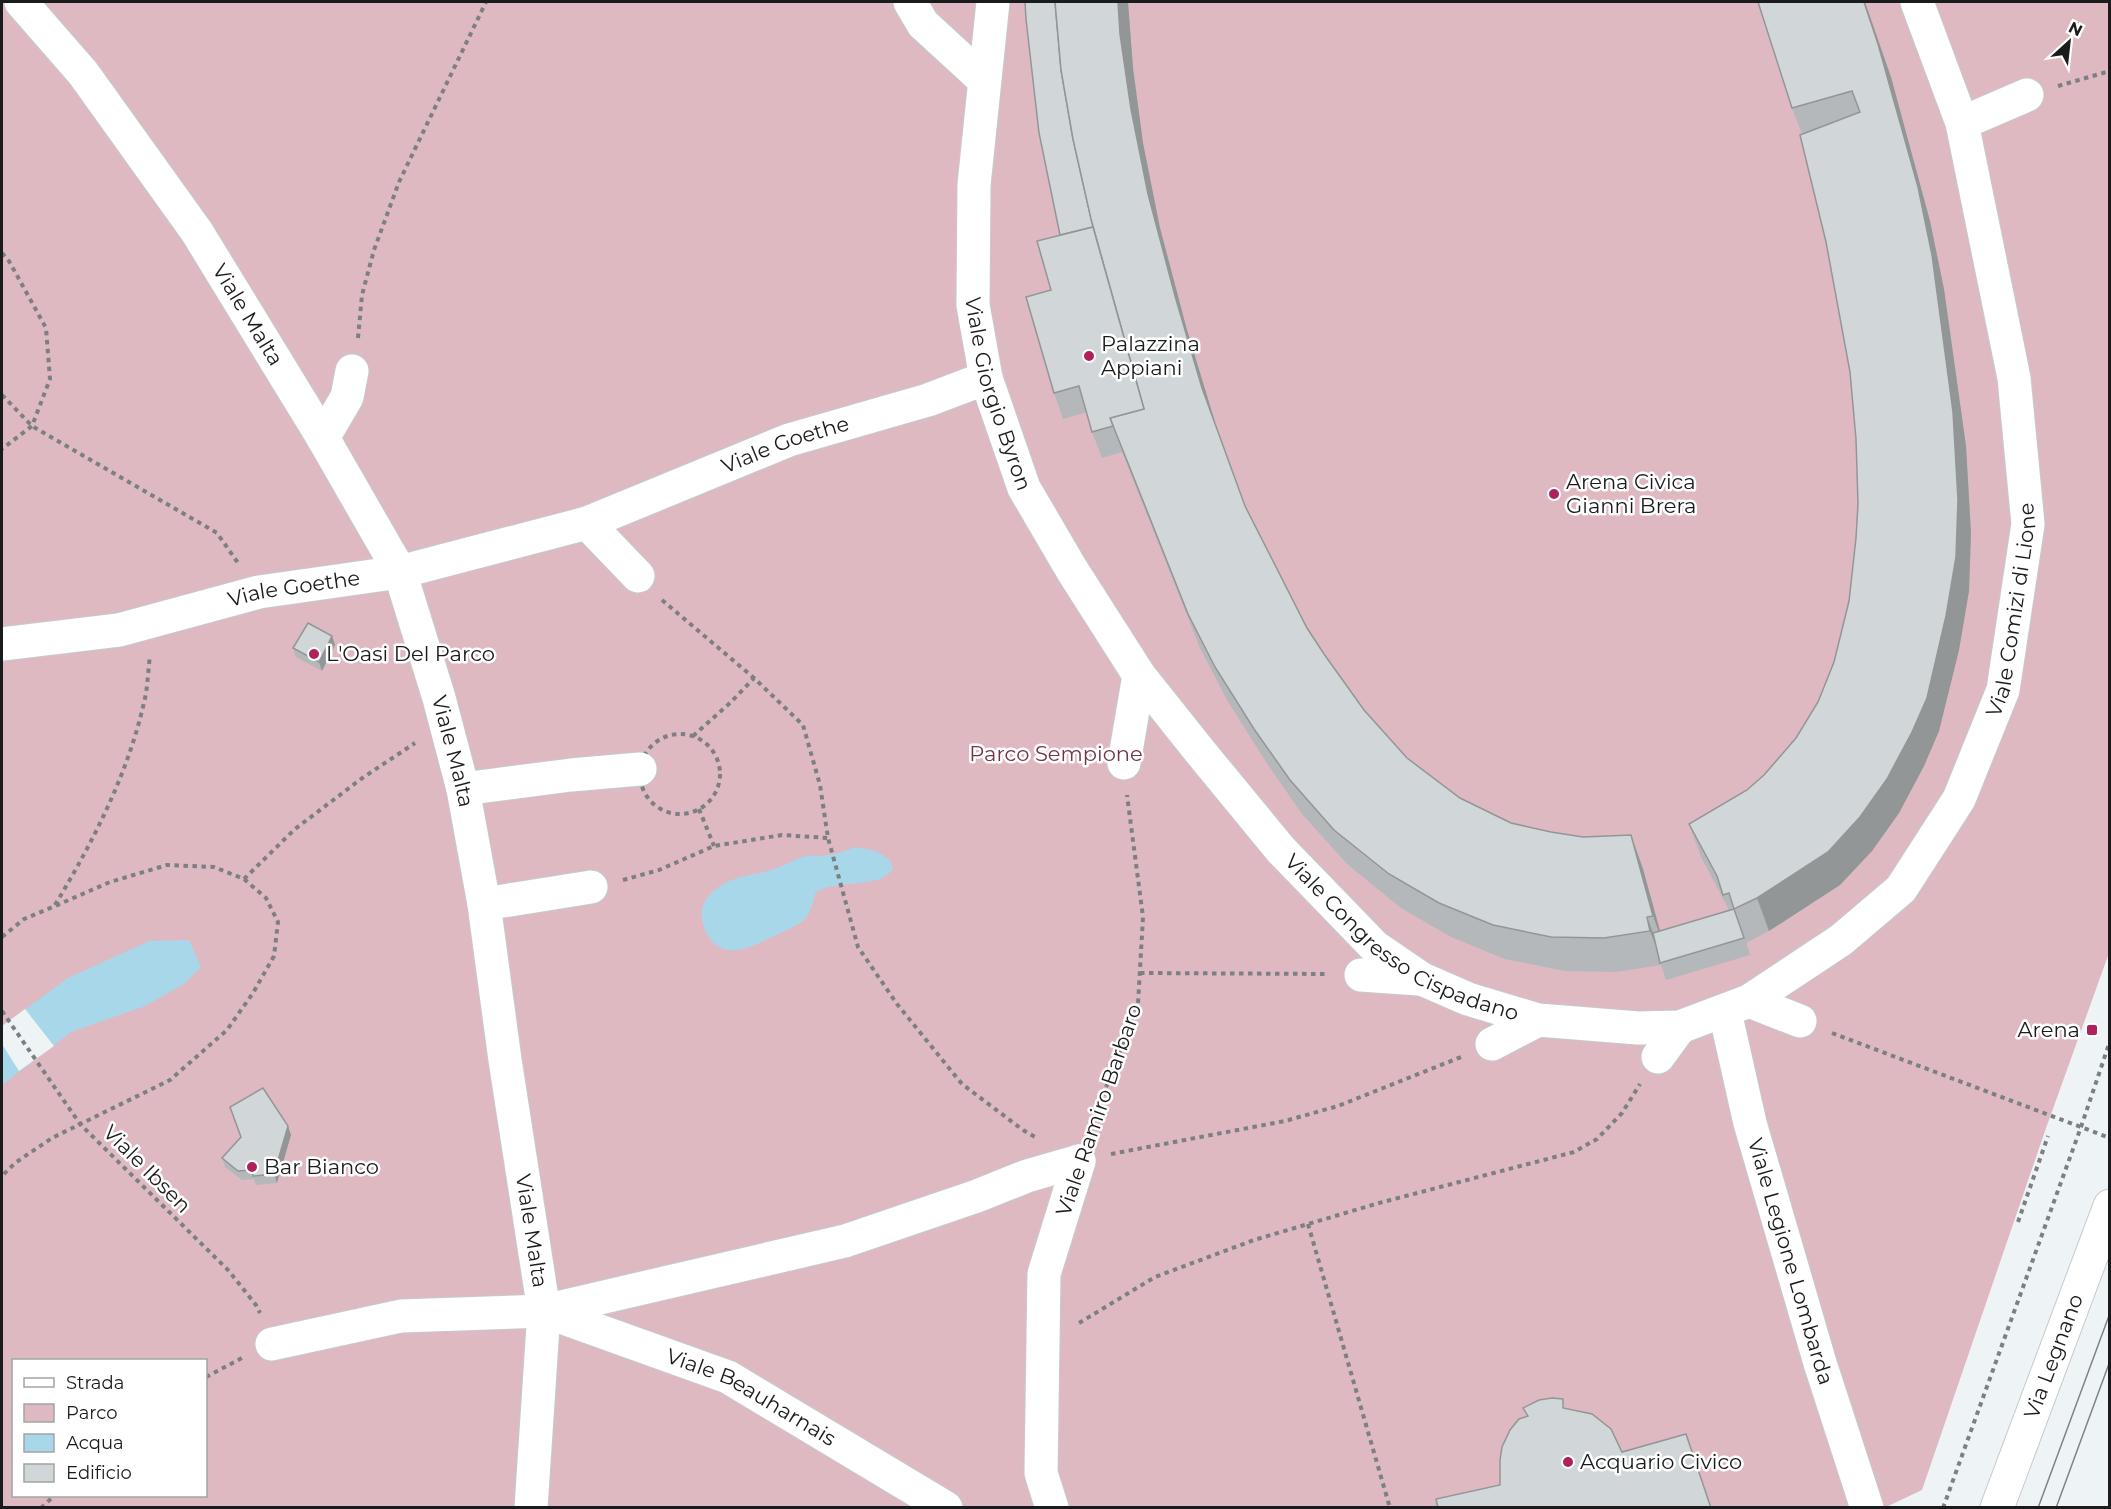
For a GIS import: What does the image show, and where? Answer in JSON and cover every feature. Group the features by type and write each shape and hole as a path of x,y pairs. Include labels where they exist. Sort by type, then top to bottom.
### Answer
{"street":[{"name":"Viale Malta","path":"21,2 83,73 197,232 323,438 400,572 446,722 463,789 484,904 506,1071 544,1311 531,1508"},
{"path":"910,2 923,24 984,80"},
{"name":"Viale Giorgio Byron","path":"993,2 974,185 973,305 986,378 1024,488 1072,570 1139,675"},
{"name":"Viale Comizi di Lione","path":"1737,1006 1840,940 1901,889 1959,799 2003,690 2028,524 2014,378 1962,123 1917,2"},
{"path":"1962,123 2027,95"},
{"path":"323,438 347,397 352,371"},
{"name":"Viale Goethe","path":"2,644 119,630 259,592 400,572 587,523 789,440 928,400 986,378"},
{"path":"587,523 638,576"},
{"path":"1124,763 1139,675"},
{"name":"Viale Congresso Cispadano","path":"1139,675 1281,850 1375,947 1422,979 1468,999 1538,1020 1638,1028 1680,1027 1737,1006"},
{"path":"463,789 640,769"},
{"path":"484,904 591,887"},
{"path":"1361,975 1422,979"},
{"path":"1737,1006 1800,1021"},
{"name":"Viale Legione Lombarda","path":"1737,1006 1750,1123 1820,1363 1867,1508"},
{"path":"1492,1044 1538,1020"},
{"path":"1658,1058 1680,1027"},
{"path":"272,1344 401,1316 544,1311 845,1241 977,1196 1027,1176 1079,1161"},
{"name":"Viale Ramiro Barbaro","path":"1052,1508 1041,1473 1044,1274 1079,1161"},
{"name":"Via Legnano","path":"1997,1508 2109,1206"},
{"name":"Viale Beauharnais","path":"544,1311 728,1377 946,1508"}],"path":[{"path":"352,371 357,351 362,295 374,250 399,182 486,2"},
{"path":"2027,95 2109,71"},
{"path":"2,254 9,261 46,328 50,379 32,426 2,449"},
{"path":"2,395 32,426 217,533 259,592"},
{"path":"638,576 652,591 754,678 803,725 820,785 828,838 858,947 897,1004 962,1084 1023,1130 1079,1161 1285,1120 1338,1106 1492,1044"},
{"path":"55,906 87,852 113,796 130,748 145,697 154,621"},
{"path":"693,736 754,678"},
{"path":"244,879 295,829 362,779 446,722"},
{"path":"673,735 693,736 712,749 718,760 719,782 715,793 699,809 678,813 658,806 644,790 640,769 648,750 663,738 673,735"},
{"name":"Viale Ramiro Barbaro","path":"1079,1161 1138,1004 1143,917 1124,763"},
{"path":"699,809 714,846"},
{"path":"591,887 659,870 714,846 782,836 828,838"},
{"path":"2,937 24,919 110,882 167,865 214,867 244,879 266,898 278,922 274,956 254,993 227,1030 171,1080 52,1138 15,1162 2,1176"},
{"path":"1140,973 1361,975"},
{"name":"Viale Ibsen","path":"2,1011 80,1124 228,1270 256,1305 272,1344"},
{"path":"1800,1021 2109,1138"},
{"path":"1943,1508 2081,1127 2109,1041"},
{"path":"1043,1346 1155,1277 1254,1240 1379,1203 1574,1152 1597,1139 1622,1113 1658,1058"},
{"path":"2018,1222 2048,1136"},
{"path":"1308,1224 1390,1508"},
{"path":"41,1508 53,1497"}],"green space":[{"name":"Parco Sempione","path":"2,2 2109,2 2109,953 2045,1131 1922,1490 1884,1508 2,1508"}],"water":[{"path":"856,847 876,851 890,860 893,869 886,875 869,882 836,885 816,892 809,913 803,921 757,944 735,950 725,949 716,945 709,937 703,924 703,907 707,898 723,884 740,877 777,868 803,857 821,856"},
{"path":"189,940 201,967 184,984 145,1006 71,1032 2,1085 2,1026 68,978 149,941"}],"pier":[{"path":"25,1009 54,1046 19,1071 2,1044 2,1026"}],"building":[{"path":"1025,2 1055,2 1061,70 1073,139 1093,227 1060,235 1039,133"},
{"path":"1055,2 1118,2 1120,34 1131,109 1148,194 1202,388 1245,506 1307,628 1364,710 1407,758 1460,798 1511,823 1551,832 1583,837 1631,835 1653,916 1647,917 1650,931 1604,938 1551,937 1493,925 1439,903 1389,874 1334,830 1290,780 1254,729 1215,667 1188,614 1110,418 1144,409 1091,219 1073,139 1061,70"},
{"path":"1758,2 1864,2 1918,187 1932,255 1953,412 1958,500 1956,557 1946,616 1927,698 1887,779 1860,817 1828,852 1757,898 1734,909 1729,893 1723,895 1717,876 1689,824 1747,790 1764,775 1796,738 1818,702 1834,662 1849,601 1858,504 1856,439 1850,372 1826,242 1800,135 1860,112 1852,91 1792,108"},
{"name":"Palazzina Appiani","path":"1093,227 1144,409 1110,418 1113,426 1092,432 1079,386 1054,393 1026,297 1051,290 1037,241"},
{"path":"308,623 332,636 319,662 293,648"},
{"path":"1734,909 1744,938 1660,963 1653,933"},
{"path":"263,1088 288,1126 274,1174 253,1176 252,1170 238,1171 222,1158 241,1137 230,1107"},
{"name":"Acquario Civico","path":"1563,1399 1563,1408 1592,1414 1611,1429 1622,1452 1686,1434 1711,1508 1438,1508 1436,1499 1500,1485 1502,1447 1510,1430 1519,1419 1528,1416 1523,1408 1539,1400"}],"tram line":[{"path":"2038,1508 2110,1313"},
{"path":"2056,1508 2110,1361"}],"place":[{"name":"Palazzina Appiani","path":"1089,356"},
{"name":"Arena Civica Gianni Brera","path":"1554,494"},
{"name":"L'Oasi Del Parco","path":"314,654"},
{"name":"Arena","path":"2092,1030"},
{"name":"Bar Bianco","path":"252,1167"},
{"name":"Acquario Civico","path":"1568,1462"}]}
